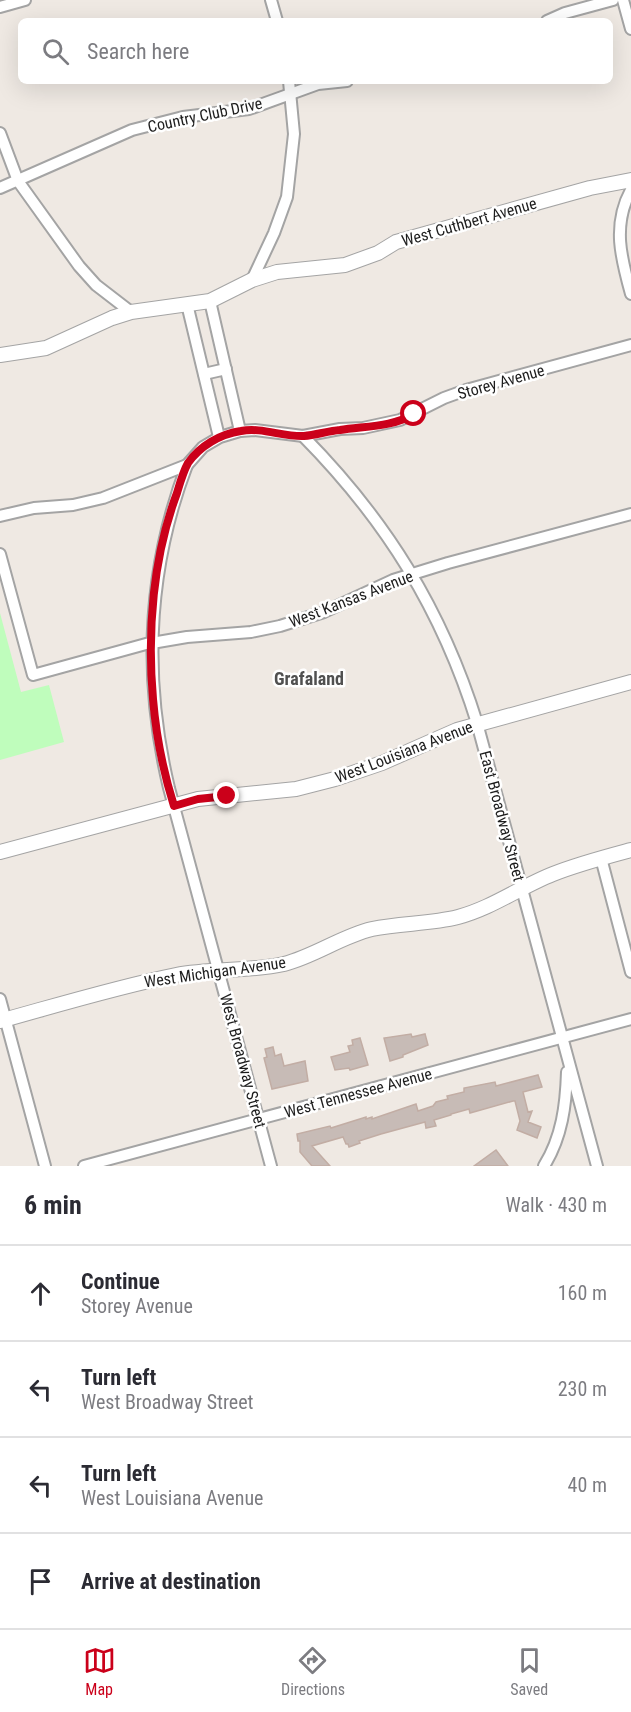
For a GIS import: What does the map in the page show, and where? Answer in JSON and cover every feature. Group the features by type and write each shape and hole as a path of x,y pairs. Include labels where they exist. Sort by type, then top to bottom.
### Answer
{"street":[{"path":"0,7 25,0"},
{"path":"271,0 276,18"},
{"path":"554,18 613,0"},
{"path":"623,0 631,29"},
{"path":"252,280 274,233 287,197 294,134 290,84"},
{"name":"Country Club Drive","path":"0,188 132,130 183,117 249,109 318,84"},
{"path":"0,133 18,181 90,279 131,312"},
{"name":"West Cuthbert Avenue","path":"0,355 46,348 112,318 131,312 210,301 252,280 277,272 345,265 378,253 396,242 590,188 631,180"},
{"path":"631,190 622,212 619,245 631,294"},
{"path":"210,301 240,431"},
{"path":"187,304 219,437"},
{"name":"Storey Avenue","path":"0,516 34,508 63,506 103,498 187,465 203,447 219,437 240,431 266,431 303,436 340,429 363,428 400,420 465,390 631,345"},
{"path":"204,374 226,369"},
{"name":"East Broadway Street","path":"303,436 360,498 388,535 412,575 449,647 477,723 597,1166"},
{"name":"West Broadway Street","path":"187,465 174,500 162,548 154,598 152,679 156,725 160,752 174,806 272,1164"},
{"name":"West Kansas Avenue","path":"0,554 33,675 152,643 187,637 251,632 280,626 324,612 380,585 631,514"},
{"name":"West Louisiana Avenue","path":"0,852 174,806 220,796 296,789 335,779 382,763 477,723 631,682"},
{"name":"West Michigan Avenue","path":"3,1020 155,979 284,964 372,929 420,924 457,917 485,908 552,874 631,850"},
{"path":"601,858 631,972"},
{"path":"0,999 3,1020 45,1166"},
{"name":"West Tennessee Avenue","path":"84,1166 631,1019"},
{"path":"544,1166 557,1141 562,1125 567,1059"}],"green space":[{"path":"0,613 21,692 49,685 64,742 0,760"}],"building":[{"path":"411,1034 412,1037 425,1034 428,1045 390,1061 384,1038"},
{"path":"360,1038 368,1065 350,1070 349,1068 335,1070 331,1057 350,1052 348,1046 353,1045 352,1040"},
{"path":"273,1047 275,1056 281,1054 284,1066 305,1061 308,1081 272,1089 264,1058 267,1057 265,1049"},
{"path":"538,1075 542,1087 523,1092 528,1112 532,1111 528,1122 541,1127 537,1138 517,1130 520,1121 515,1101 513,1101 470,1113 469,1109 451,1114 434,1120 436,1126 426,1128 425,1122 359,1141 360,1143 349,1147 343,1137 312,1146 330,1166 312,1166 300,1152 300,1141 298,1141 297,1134 330,1126 331,1128 366,1117 366,1119 372,1117 372,1119 416,1104 418,1111 448,1099 447,1096 464,1092 464,1088 495,1082 496,1086"},
{"path":"496,1150 508,1166 474,1166"}],"district":[{"name":"Grafaland","path":"309,678"}],"route":[{"path":"227,796 198,799 174,806 160,752 156,725 152,679 152,625 157,572 164,535 187,465 195,454 220,436 240,431 255,430 303,436 380,425 414,414"}]}
